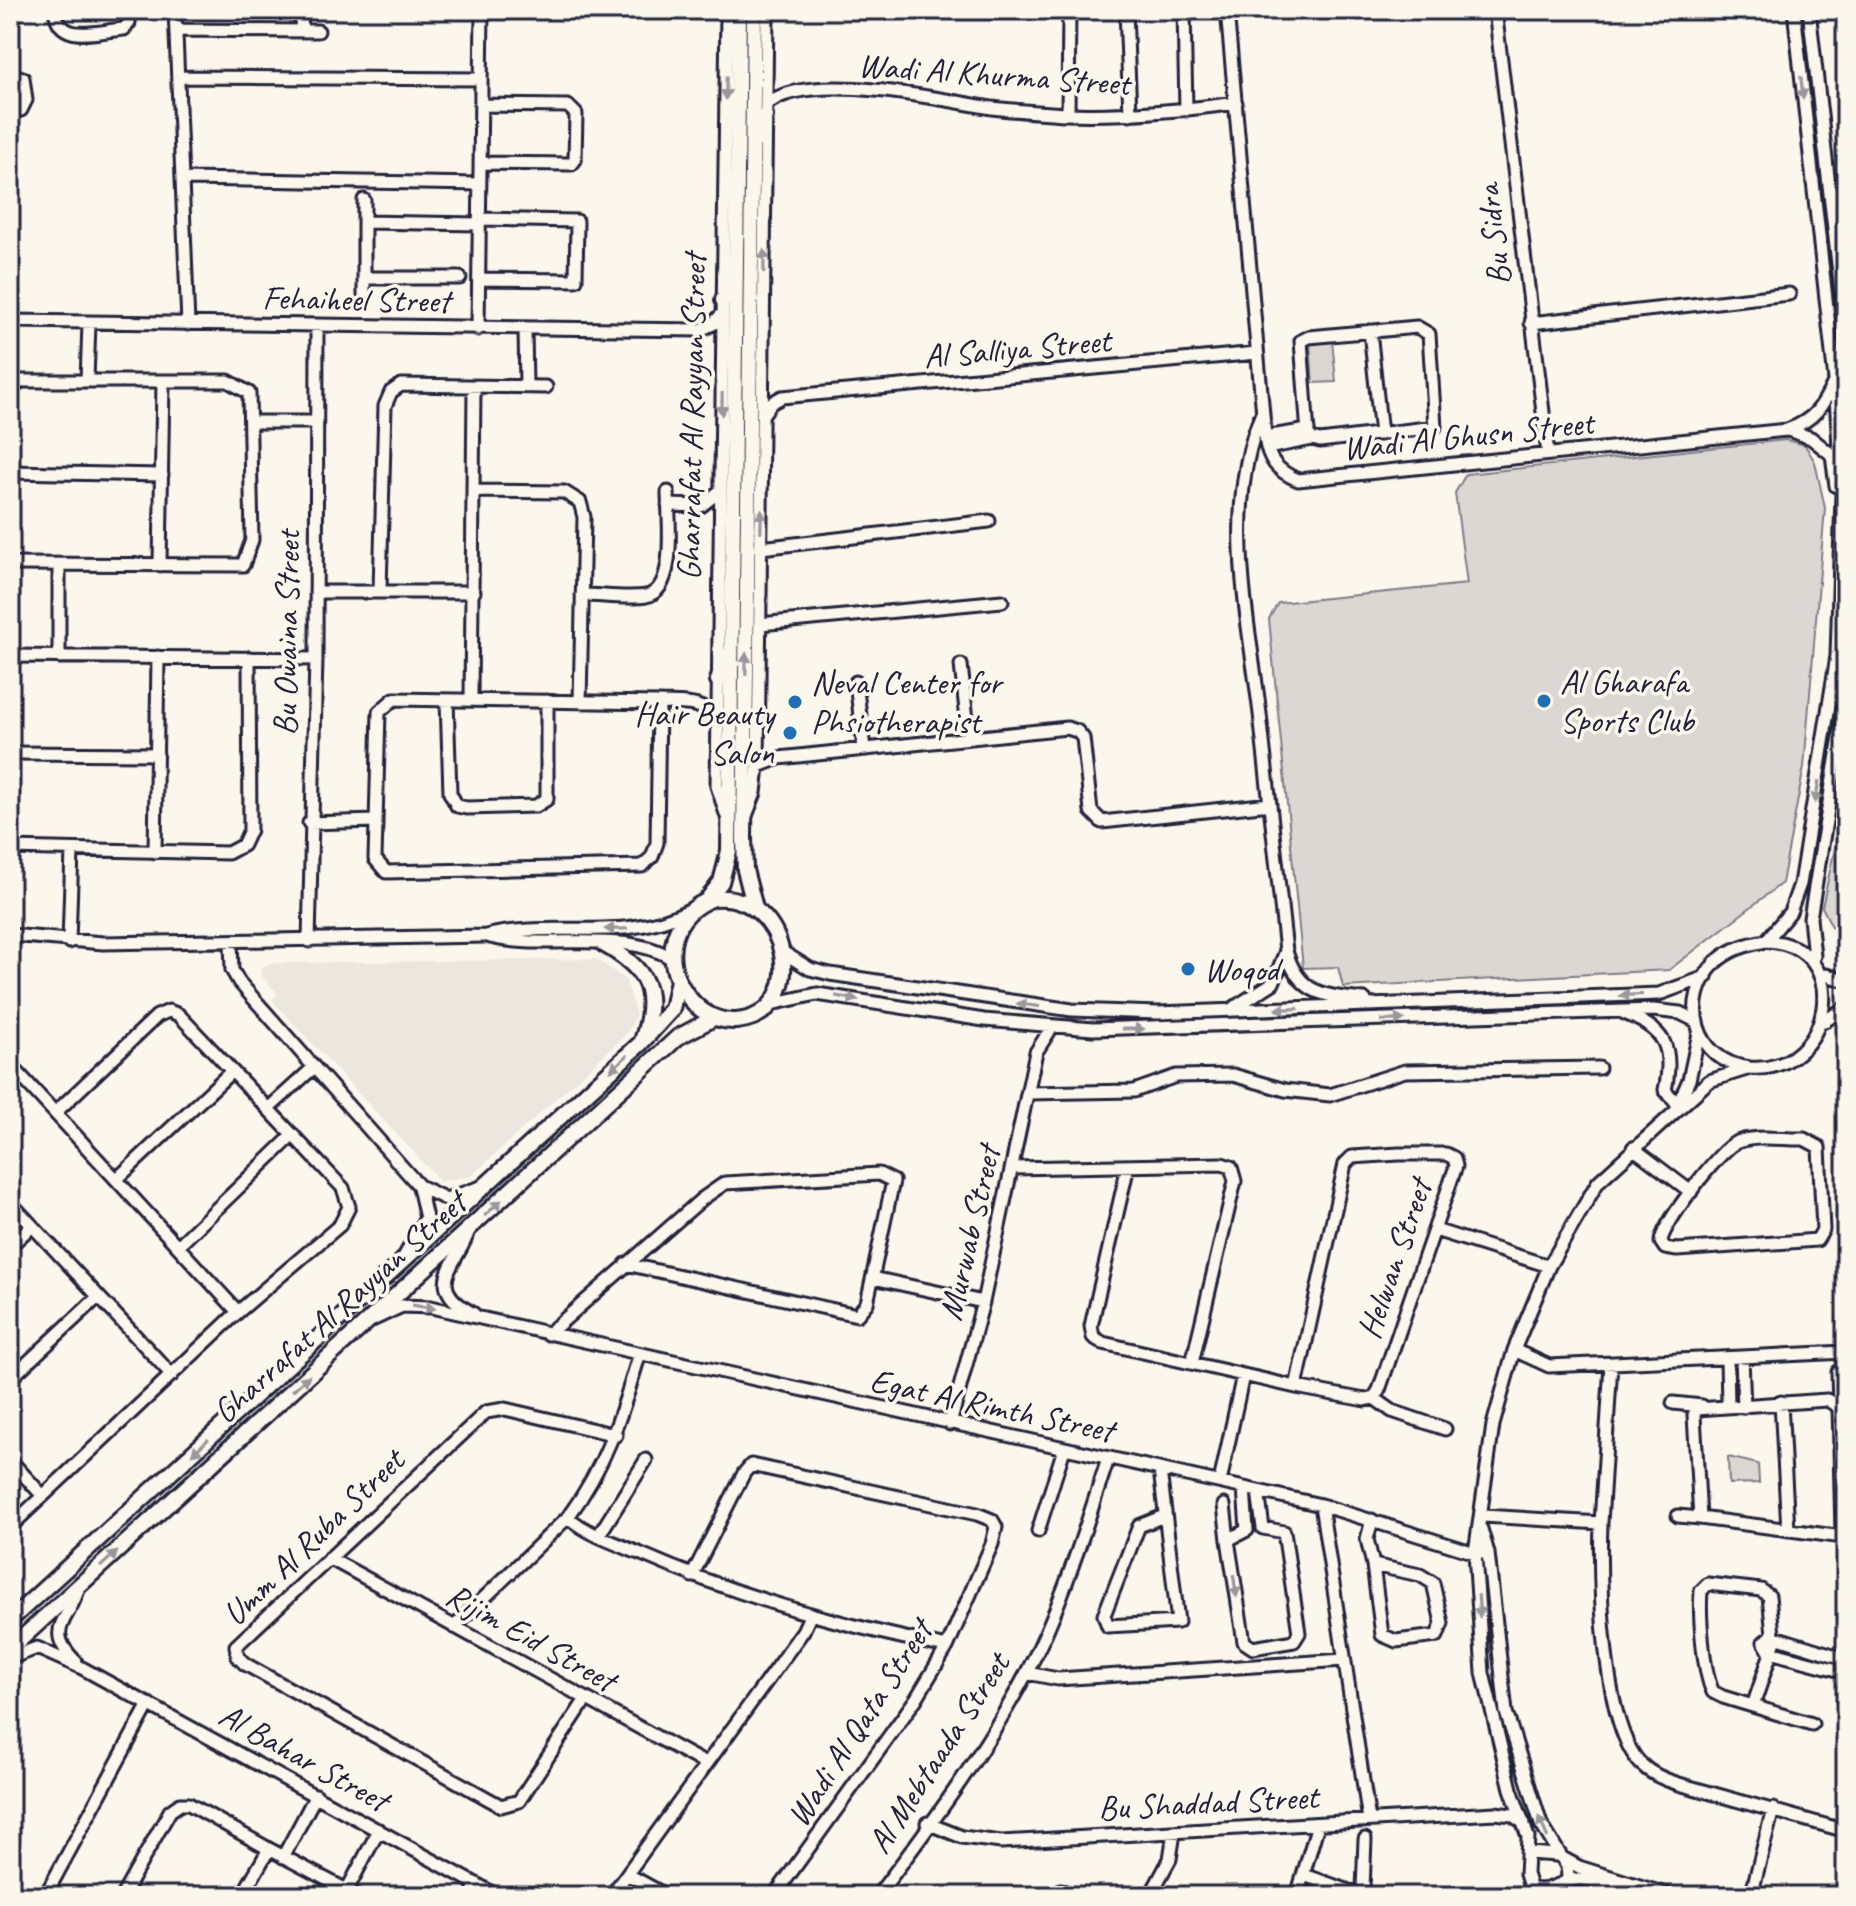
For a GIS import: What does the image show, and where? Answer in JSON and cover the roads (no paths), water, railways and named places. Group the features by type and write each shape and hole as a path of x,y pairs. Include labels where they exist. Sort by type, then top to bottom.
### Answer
{"main road":[{"name":"Gharrafat Al Rayyan Street","path":"739,10 731,647 736,821 755,908"},
{"name":"Gharrafat Al Rayyan Street","path":"707,900 726,871 736,821 749,448 754,10"},
{"path":"753,37 765,59"},
{"path":"752,149 765,110"},
{"path":"722,307 736,271"},
{"path":"750,342 762,379"},
{"path":"722,351 735,386"},
{"path":"749,448 762,422"},
{"path":"718,685 731,647"},
{"path":"731,897 755,908 774,931 781,951 781,983 771,1004 752,1018 730,1021 714,1018 693,1002 678,980 673,959 676,930 690,910 707,900 731,897"},
{"path":"603,944 628,959 646,982 651,1008 641,1043"},
{"name":"Gharrafat Al Rayyan Street","path":"10,1620 641,1043 672,1009 678,980"},
{"name":"Gharrafat Al Rayyan Street","path":"10,1649 678,1037 714,1018"}],"street":[{"path":"55,10 57,25 62,31 73,33 124,29 129,23 129,10"},
{"path":"175,10 188,324"},
{"path":"301,31 302,10"},
{"path":"478,329 482,10"},
{"name":"Gharrafat Al Rayyan Street","path":"727,10 717,793 736,821 753,802 758,766 767,10"},
{"path":"1068,114 1069,10"},
{"path":"1126,10 1130,114"},
{"path":"1184,10 1186,110"},
{"path":"1227,10 1266,443 1310,434 1381,434 1436,425 1429,338 1421,327 1309,337 1301,341 1310,434"},
{"name":"Bu Sidra","path":"1495,10 1548,454"},
{"path":"1766,941 1794,904 1812,822 1837,656 1842,527 1835,380 1794,10"},
{"path":"1809,10 1846,334"},
{"path":"176,30 318,31"},
{"path":"10,74 23,78 26,100 21,110 10,112"},
{"name":"Wadi Al Khurma Street","path":"766,76 795,90"},
{"path":"180,77 481,79"},
{"name":"Wadi Al Khurma Street","path":"765,110 779,95 795,90 887,90 1003,109 1068,114 1130,114 1236,103"},
{"path":"480,163 572,164 575,160 576,114 568,106 481,105"},
{"path":"184,179 480,184"},
{"path":"364,200 364,295"},
{"path":"364,222 577,221 576,280 479,279"},
{"path":"364,278 460,278"},
{"path":"1531,323 1789,294"},
{"path":"700,330 713,324 722,307"},
{"name":"Fehaiheel Street","path":"10,321 700,330"},
{"path":"87,381 89,323"},
{"name":"Bu Owaina Street","path":"309,941 309,823 316,659 317,327"},
{"path":"525,329 526,387"},
{"path":"700,330 716,337 722,351"},
{"path":"1370,331 1381,434"},
{"name":"Al Salliya Street","path":"782,397 1257,353"},
{"path":"762,379 782,397 771,403 762,422"},
{"name":"Wadi Al Ghusn Street","path":"1266,443 1268,456 1282,473 1298,480 1787,430 1808,422 1818,414 1835,380"},
{"path":"10,391 21,381 228,381 249,393 252,540 243,565 10,564"},
{"path":"160,565 163,381"},
{"path":"380,590 385,406 391,392 401,385 546,387"},
{"path":"471,700 474,388"},
{"path":"1263,411 1251,440 1242,486 1247,611 1286,951 1292,971 1302,983 1318,993 1405,1004"},
{"path":"250,422 316,422"},
{"path":"1787,430 1811,438 1832,455 1842,527"},
{"path":"10,472 162,475"},
{"path":"701,506 721,490"},
{"path":"474,491 564,492 580,502 584,517 580,702"},
{"path":"582,595 646,596 658,592 667,577 668,492"},
{"path":"668,505 701,506 720,523"},
{"path":"761,548 989,521"},
{"path":"59,565 59,657"},
{"path":"316,592 474,592"},
{"path":"760,624 1002,601"},
{"path":"10,656 316,659"},
{"path":"155,852 158,657"},
{"path":"10,848 228,853 247,840 251,824 249,658"},
{"path":"961,665 969,738"},
{"path":"856,682 864,749"},
{"path":"698,705 718,685"},
{"path":"659,703 657,843 652,857 642,866 386,872 375,859 379,712 394,699 659,703 698,705 710,711 718,722"},
{"path":"447,700 450,793 457,806 467,808 536,806 547,799 547,701"},
{"path":"1631,1884 1623,1887 1581,1879 1546,1891 1532,1892 1526,1874 1528,1853 1524,1823 1511,1789 1483,1673 1482,1522 1485,1467 1514,1350 1549,1266 1598,1182 1674,1109 1716,1077 1775,1065 1813,1041 1825,1021 1829,996 1826,975 1814,956 1810,918 1846,700"},
{"path":"758,766 779,758 1061,729 1077,731 1084,744 1091,811 1102,822 1270,804"},
{"path":"10,753 157,754"},
{"path":"309,823 376,821"},
{"path":"69,942 72,851"},
{"path":"10,935 69,942 309,941 486,936 538,930 642,928 690,910"},
{"path":"538,930 538,944"},
{"path":"486,936 538,944 643,946 673,959"},
{"path":"1674,1109 1689,1080 1698,1027 1699,997 1715,963 1732,950 1766,941 1794,944 1814,956"},
{"path":"231,942 232,970 239,982 419,1186 446,1199 485,1185"},
{"path":"781,951 810,969 830,974 1040,1006 1158,1013 1659,994 1706,977"},
{"path":"1229,1011 1273,983 1286,951"},
{"path":"1826,975 1846,981"},
{"path":"771,1004 803,995 836,996 1052,1027 1200,1027 1620,1011 1673,1012 1698,1027 1715,1056 1750,1068"},
{"path":"1825,1021 1846,1007"},
{"path":"10,1527 238,1312 340,1225 349,1207 343,1188 179,1015 169,1011 157,1016 56,1112"},
{"path":"1620,1011 1644,1021 1664,1041 1670,1056 1665,1090 1674,1109"},
{"name":"Murwab Street","path":"1027,1025 1036,1052"},
{"name":"Murwab Street","path":"950,1424 983,1302 1036,1052 1052,1027"},
{"path":"10,1064 238,1312"},
{"path":"268,1109 313,1068"},
{"path":"1028,1093 1134,1091 1176,1076 1233,1075 1285,1090 1330,1095 1405,1071 1599,1068"},
{"path":"117,1179 232,1071"},
{"path":"178,1246 293,1135"},
{"path":"1810,1139 1819,1147 1823,1230 1812,1242 1665,1248 1661,1236 1691,1192 1735,1143 1810,1139"},
{"path":"1633,1148 1691,1192"},
{"name":"Helwan Street","path":"1296,1387 1348,1160 1399,1154 1446,1154 1454,1158 1456,1166 1374,1398"},
{"path":"1013,1168 1222,1164 1234,1171 1192,1363"},
{"path":"1128,1166 1091,1332 1097,1341 1296,1387 1355,1399 1374,1398 1392,1411 1445,1429"},
{"path":"548,1334 626,1264 725,1183 879,1174 889,1177 894,1186 865,1309 848,1316 626,1264"},
{"path":"404,1259 426,1218 419,1186"},
{"path":"10,1202 172,1375"},
{"path":"10,1246 32,1226"},
{"name":"Egat Al Rimth Street","path":"469,1230 450,1262 446,1282 456,1303 482,1318"},
{"path":"1435,1230 1549,1266"},
{"path":"873,1278 983,1302"},
{"path":"10,1379 98,1297"},
{"name":"Egat Al Rimth Street","path":"369,1321 410,1305 482,1318 639,1356 1321,1505 1482,1553"},
{"path":"1514,1350 1549,1366 1846,1352"},
{"path":"454,1627 568,1517 591,1484 616,1435 639,1356"},
{"path":"1742,1358 1744,1407"},
{"path":"1727,1359 1728,1405"},
{"path":"1611,1364 1601,1523 1605,1644 1629,1747 1641,1764 1658,1777 1846,1831"},
{"path":"1678,1516 1841,1537 1844,1528 1838,1372"},
{"path":"1220,1482 1243,1375"},
{"path":"1673,1403 1744,1407 1827,1400 1839,1407"},
{"path":"1781,1402 1788,1530"},
{"path":"1700,1518 1694,1415 1702,1406"},
{"name":"Umm Al Ruba Street","path":"586,1699 519,1801 506,1807 497,1805 238,1657 236,1646 486,1412 505,1409 616,1435"},
{"path":"1038,1531 1064,1449"},
{"name":"Al Mebtaada Street","path":"883,1893 927,1823 985,1744 1027,1673 1059,1600 1108,1459"},
{"path":"10,1460 43,1496"},
{"path":"599,1535 646,1460"},
{"name":"Wadi Al Qata Street","path":"692,1576 744,1473 751,1465 977,1514 992,1520 996,1532 947,1647 880,1754 774,1896"},
{"path":"1160,1470 1178,1622 1108,1626 1104,1615 1139,1526 1164,1516"},
{"path":"1228,1540 1247,1530 1244,1488"},
{"path":"1224,1505 1244,1642 1253,1648 1298,1638 1283,1526 1263,1528 1258,1491"},
{"path":"1321,1505 1369,1820"},
{"path":"568,1517 599,1535 692,1576 810,1616 947,1647"},
{"path":"1372,1520 1367,1539 1382,1635 1396,1641 1437,1636 1442,1623 1433,1583 1420,1575 1373,1565"},
{"path":"1482,1522 1601,1523"},
{"path":"1482,1553 1506,1712 1541,1824 1564,1858 1568,1871 1560,1896"},
{"name":"Rijim Eid Street","path":"329,1558 706,1764"},
{"path":"1772,1636 1766,1592 1715,1584 1703,1587 1701,1605 1711,1687 1717,1695 1812,1724"},
{"name":"Al Bahar Street","path":"79,1586 63,1615 59,1630 66,1652 82,1668"},
{"path":"611,1896 803,1631 810,1616"},
{"path":"1772,1636 1764,1642 1770,1652 1846,1671 1846,1684"},
{"path":"1772,1636 1846,1659"},
{"name":"Al Bahar Street","path":"10,1658 37,1648 82,1668 498,1896"},
{"path":"1753,1706 1770,1652"},
{"path":"1027,1673 1058,1679 1344,1660"},
{"path":"45,1896 149,1704"},
{"path":"1495,1813 1511,1789"},
{"path":"283,1857 316,1795"},
{"path":"122,1896 170,1811 180,1804 200,1807 283,1857 352,1893 379,1830"},
{"path":"1751,1896 1773,1809"},
{"name":"Bu Shaddad Street","path":"927,1823 962,1837 1001,1842 1495,1813 1512,1815 1524,1823"},
{"path":"1297,1896 1318,1824"},
{"path":"1154,1895 1170,1859 1174,1833"},
{"path":"1304,1875 1352,1892 1363,1890 1365,1839"},
{"path":"242,1896 269,1849"},
{"path":"1528,1853 1550,1853 1672,1896"},
{"path":"627,1874 667,1896"},
{"path":"471,1896 477,1884"},
{"path":"1061,1890 1072,1896"}],"place":[{"name":"Al Gharafa Sports Club","path":"1544,701"},
{"name":"Neval Center for Phsiotherapist","path":"795,702"},
{"name":"Hair Beauty Salon","path":"790,733"},
{"name":"Woqod","path":"1188,969"}]}
